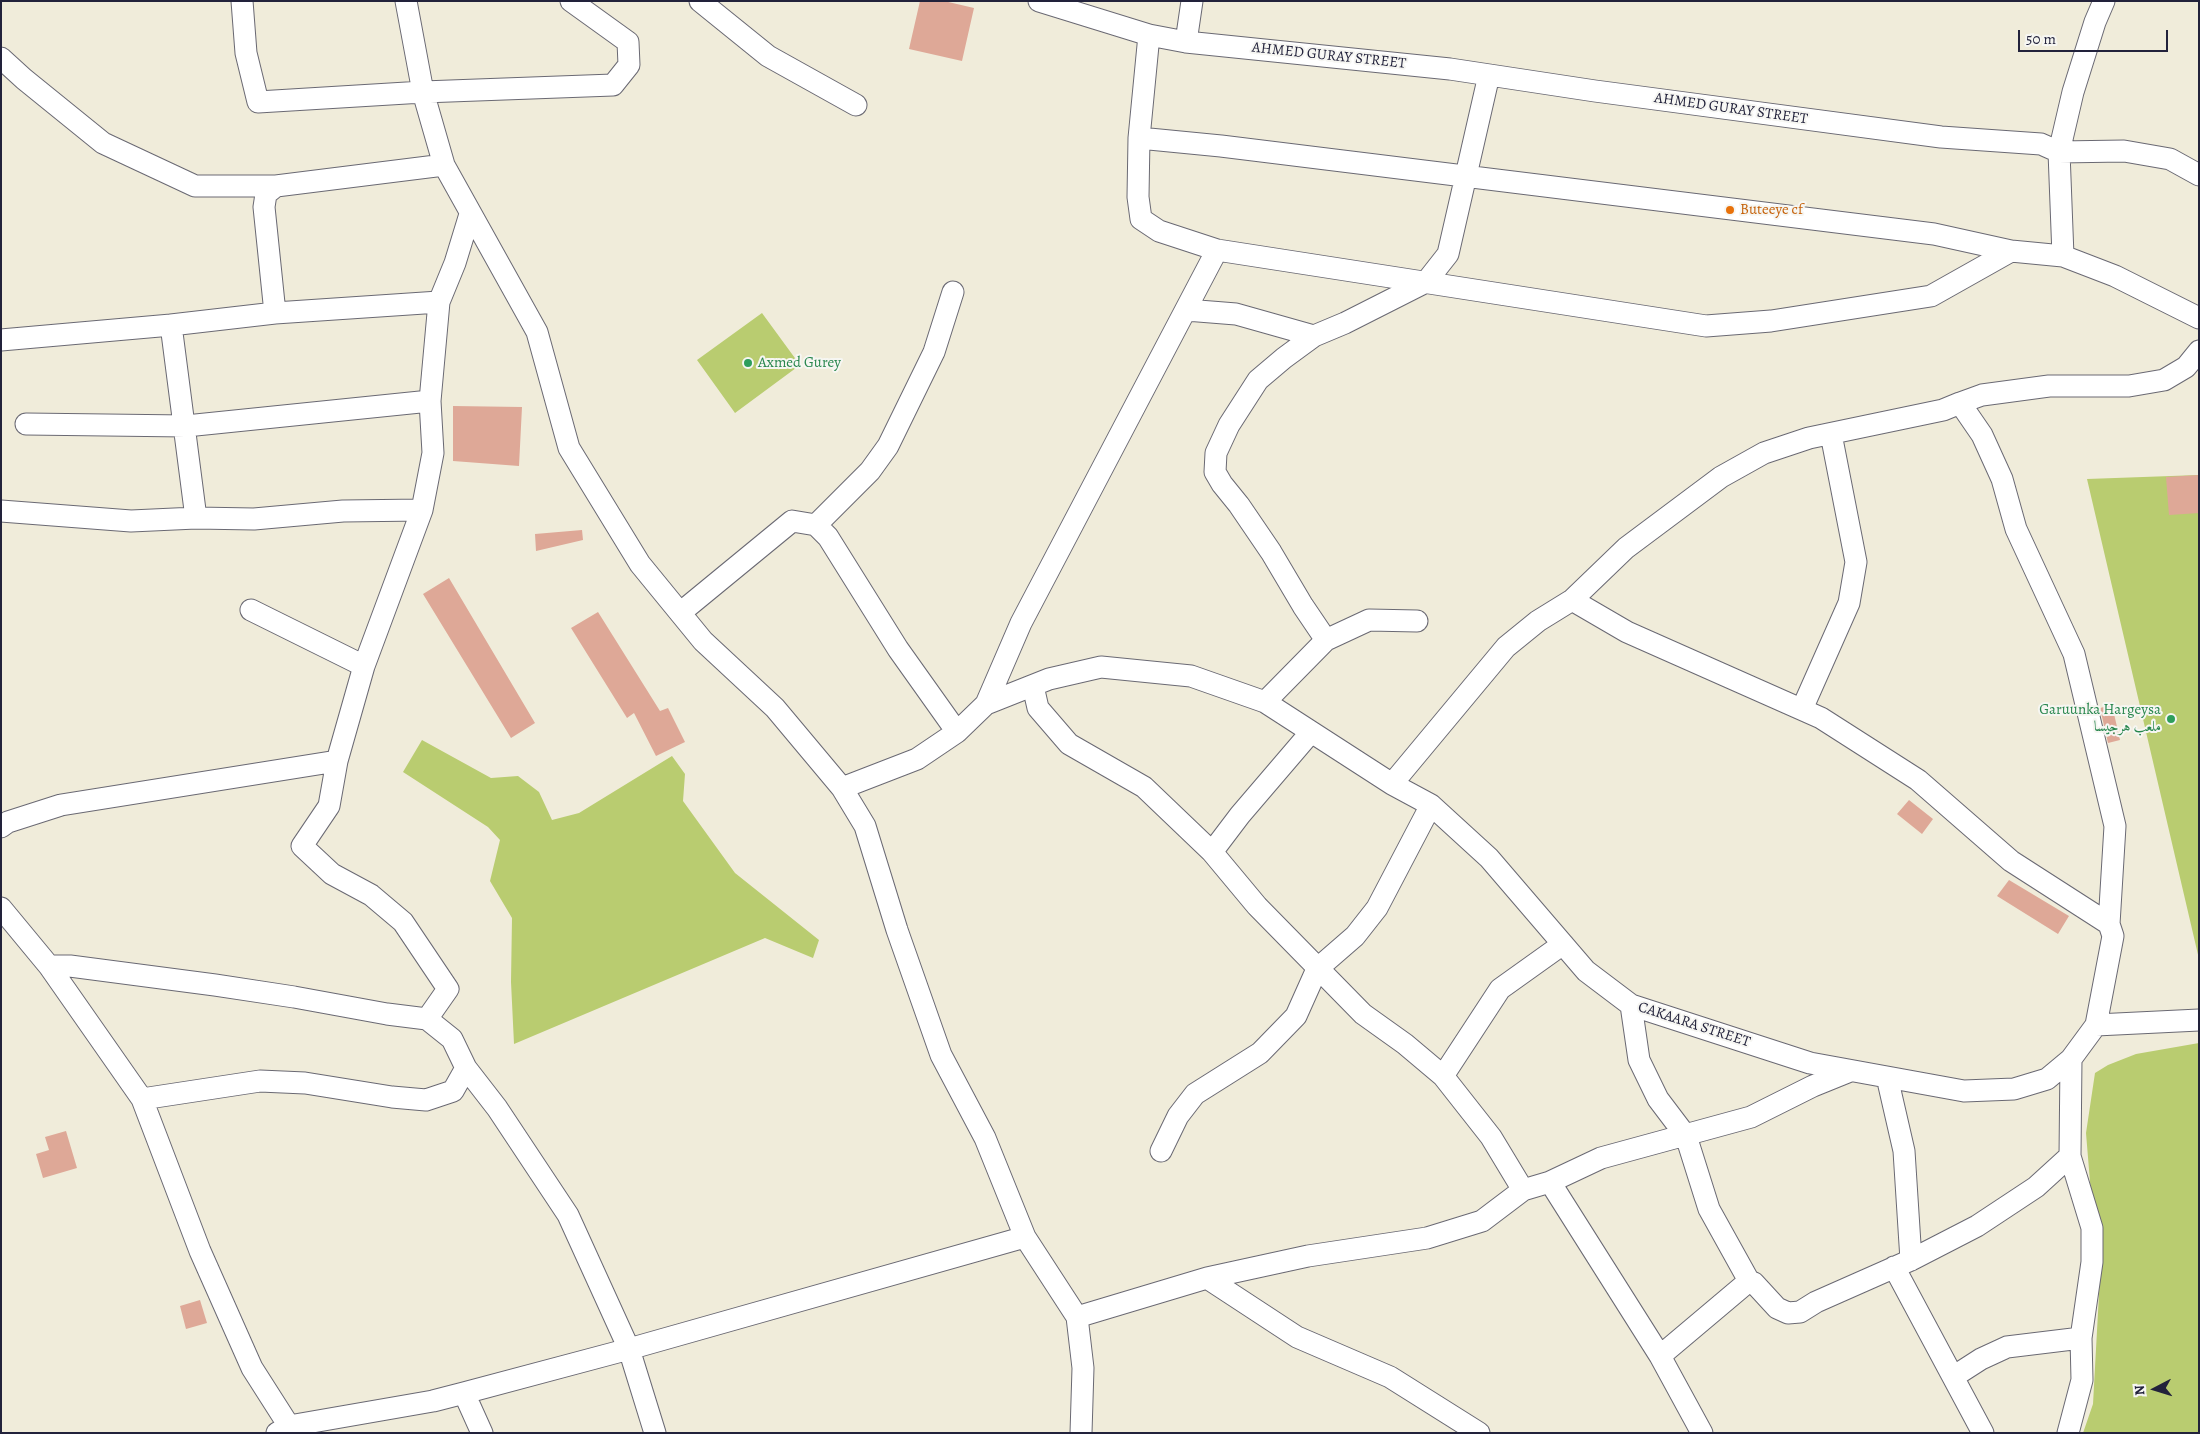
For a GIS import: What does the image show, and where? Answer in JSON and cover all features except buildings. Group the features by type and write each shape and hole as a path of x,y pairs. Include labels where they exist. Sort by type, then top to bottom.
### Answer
{"street":[{"path":"242,1 246,53 258,102 423,92 613,85 629,66 628,42 571,1"},
{"path":"406,1 423,92 444,164 537,332 569,448 640,564 703,641 775,708 842,788 865,826 897,930 942,1055 985,1138 1025,1237 1077,1317 1083,1368 1081,1433"},
{"path":"700,1 768,56 856,105"},
{"name":"AHMED GURAY STREET","path":"1039,1 1149,35 1186,42 1393,63 1489,75 1941,137 2041,144 2059,152"},
{"path":"1186,42 1192,1"},
{"path":"2063,256 2059,152 2073,92 2094,22 2104,1"},
{"path":"1149,35 1139,138 1138,198 1141,219 1159,231 1218,250 1706,326 1771,321 1931,296 2011,252"},
{"path":"1,58 103,143 195,186 276,186 444,164"},
{"path":"1326,640 1271,552 1215,472 1216,453 1229,425 1258,380 1314,336 1345,323 1426,282 1448,254 1489,75"},
{"path":"1139,138 1221,146 1934,234 2011,252 2063,256 2115,276 2199,318"},
{"path":"2059,152 2124,151 2170,159 2199,176"},
{"path":"276,186 266,194 264,207 276,312"},
{"path":"427,1019 448,989 403,922 371,895 332,874 302,846 329,806 337,761 364,666 422,510 433,453 430,401 439,302 455,263 470,214"},
{"path":"842,788 917,759 957,732 986,704 1021,622 1218,250"},
{"path":"816,525 870,471 888,446 934,352 953,292"},
{"path":"1,340 172,325 276,312 439,302"},
{"path":"1186,310 1236,314 1314,336"},
{"path":"172,325 196,518"},
{"path":"1392,784 1506,647 1538,620 1572,600 1626,548 1722,477 1764,453 1831,434 1943,410 1982,395 2049,386 2129,386 2164,380 2186,366 2199,351"},
{"path":"26,424 186,426 430,401"},
{"path":"1960,403 1982,436 2002,479 2016,529 2074,654 2115,826 2109,924 2113,936 2096,1025 2199,1020"},
{"path":"1802,709 1849,603 1856,562 1831,434"},
{"path":"1,511 131,521 196,518 254,519 343,511 422,510"},
{"path":"680,613 792,521 816,525 828,537 898,649 957,732"},
{"path":"1572,600 1627,632 1821,718 1918,780 2011,861 2109,924"},
{"path":"251,610 364,666"},
{"path":"1265,702 1326,640 1369,620 1416,621"},
{"name":"CAKAARA STREET","path":"986,704 1049,678 1101,667 1191,676 1265,702 1392,784 1431,805 1490,858 1586,971 1631,1005 1810,1063 1964,1092 2014,1089 2047,1079 2071,1059 2096,1025"},
{"path":"1033,686 1038,708 1069,744 1144,787 1212,852 1257,906 1317,969 1364,1014 1405,1044 1443,1076 1491,1137 1523,1190"},
{"path":"1212,852 1240,815 1311,732"},
{"path":"1,827 8,822 60,805 337,761"},
{"path":"1161,1151 1178,1116 1195,1094 1260,1053 1296,1016 1317,969 1355,936 1377,908 1431,805"},
{"path":"1,908 49,966 142,1099 200,1251 252,1368 283,1429 433,1401 464,1393 629,1349 1025,1237"},
{"path":"1443,1076 1500,989 1563,944"},
{"path":"49,966 70,966 215,985 427,1019 452,1039 466,1068 497,1108 568,1215 629,1349 655,1433"},
{"path":"1631,1005 1640,1060 1658,1099 1686,1136 1709,1209 1748,1281 1754,1283 1777,1308 1788,1313 1800,1312 1816,1302 1903,1263 1977,1226 2036,1188 2070,1156"},
{"path":"2068,1433 2082,1380 2081,1338 2092,1262 2092,1228 2070,1156 2071,1059"},
{"path":"142,1099 260,1081 305,1082 392,1097 426,1100 453,1091 466,1068"},
{"path":"1077,1317 1207,1278 1308,1256 1427,1238 1482,1221 1523,1190 1550,1182 1601,1158 1751,1117 1813,1086 1850,1071"},
{"path":"1887,1077 1904,1151 1903,1263 1953,1377 1982,1433"},
{"path":"1550,1182 1660,1356 1702,1433"},
{"path":"1207,1278 1297,1337 1390,1377 1479,1433"},
{"path":"1660,1356 1748,1281"},
{"path":"1953,1377 1981,1359 2007,1347 2081,1338"},
{"path":"464,1393 482,1433"}],"green space":[{"name":"Axmed Gurey","path":"762,313 800,365 735,413 697,360"},
{"name":"Garuunka Hargeysa ملعب هرجيسا","path":"2199,475 2199,959 2087,479"},
{"path":"422,740 491,778 518,776 539,792 552,820 579,813 672,756 685,774 683,801 735,873 819,940 813,958 765,938 514,1044 511,982 512,918 490,881 500,840 488,827 403,772"},
{"path":"2199,1043 2199,1433 2083,1433 2093,1404 2102,1239 2091,1194 2086,1133 2095,1073 2108,1065 2136,1054"}],"place":[{"name":"Buteeye cf","path":"1730,210"},
{"name":"Axmed Gurey","path":"748,363"},
{"name":"Garuunka Hargeysa ملعب هرجيسا","path":"2171,719"}]}
